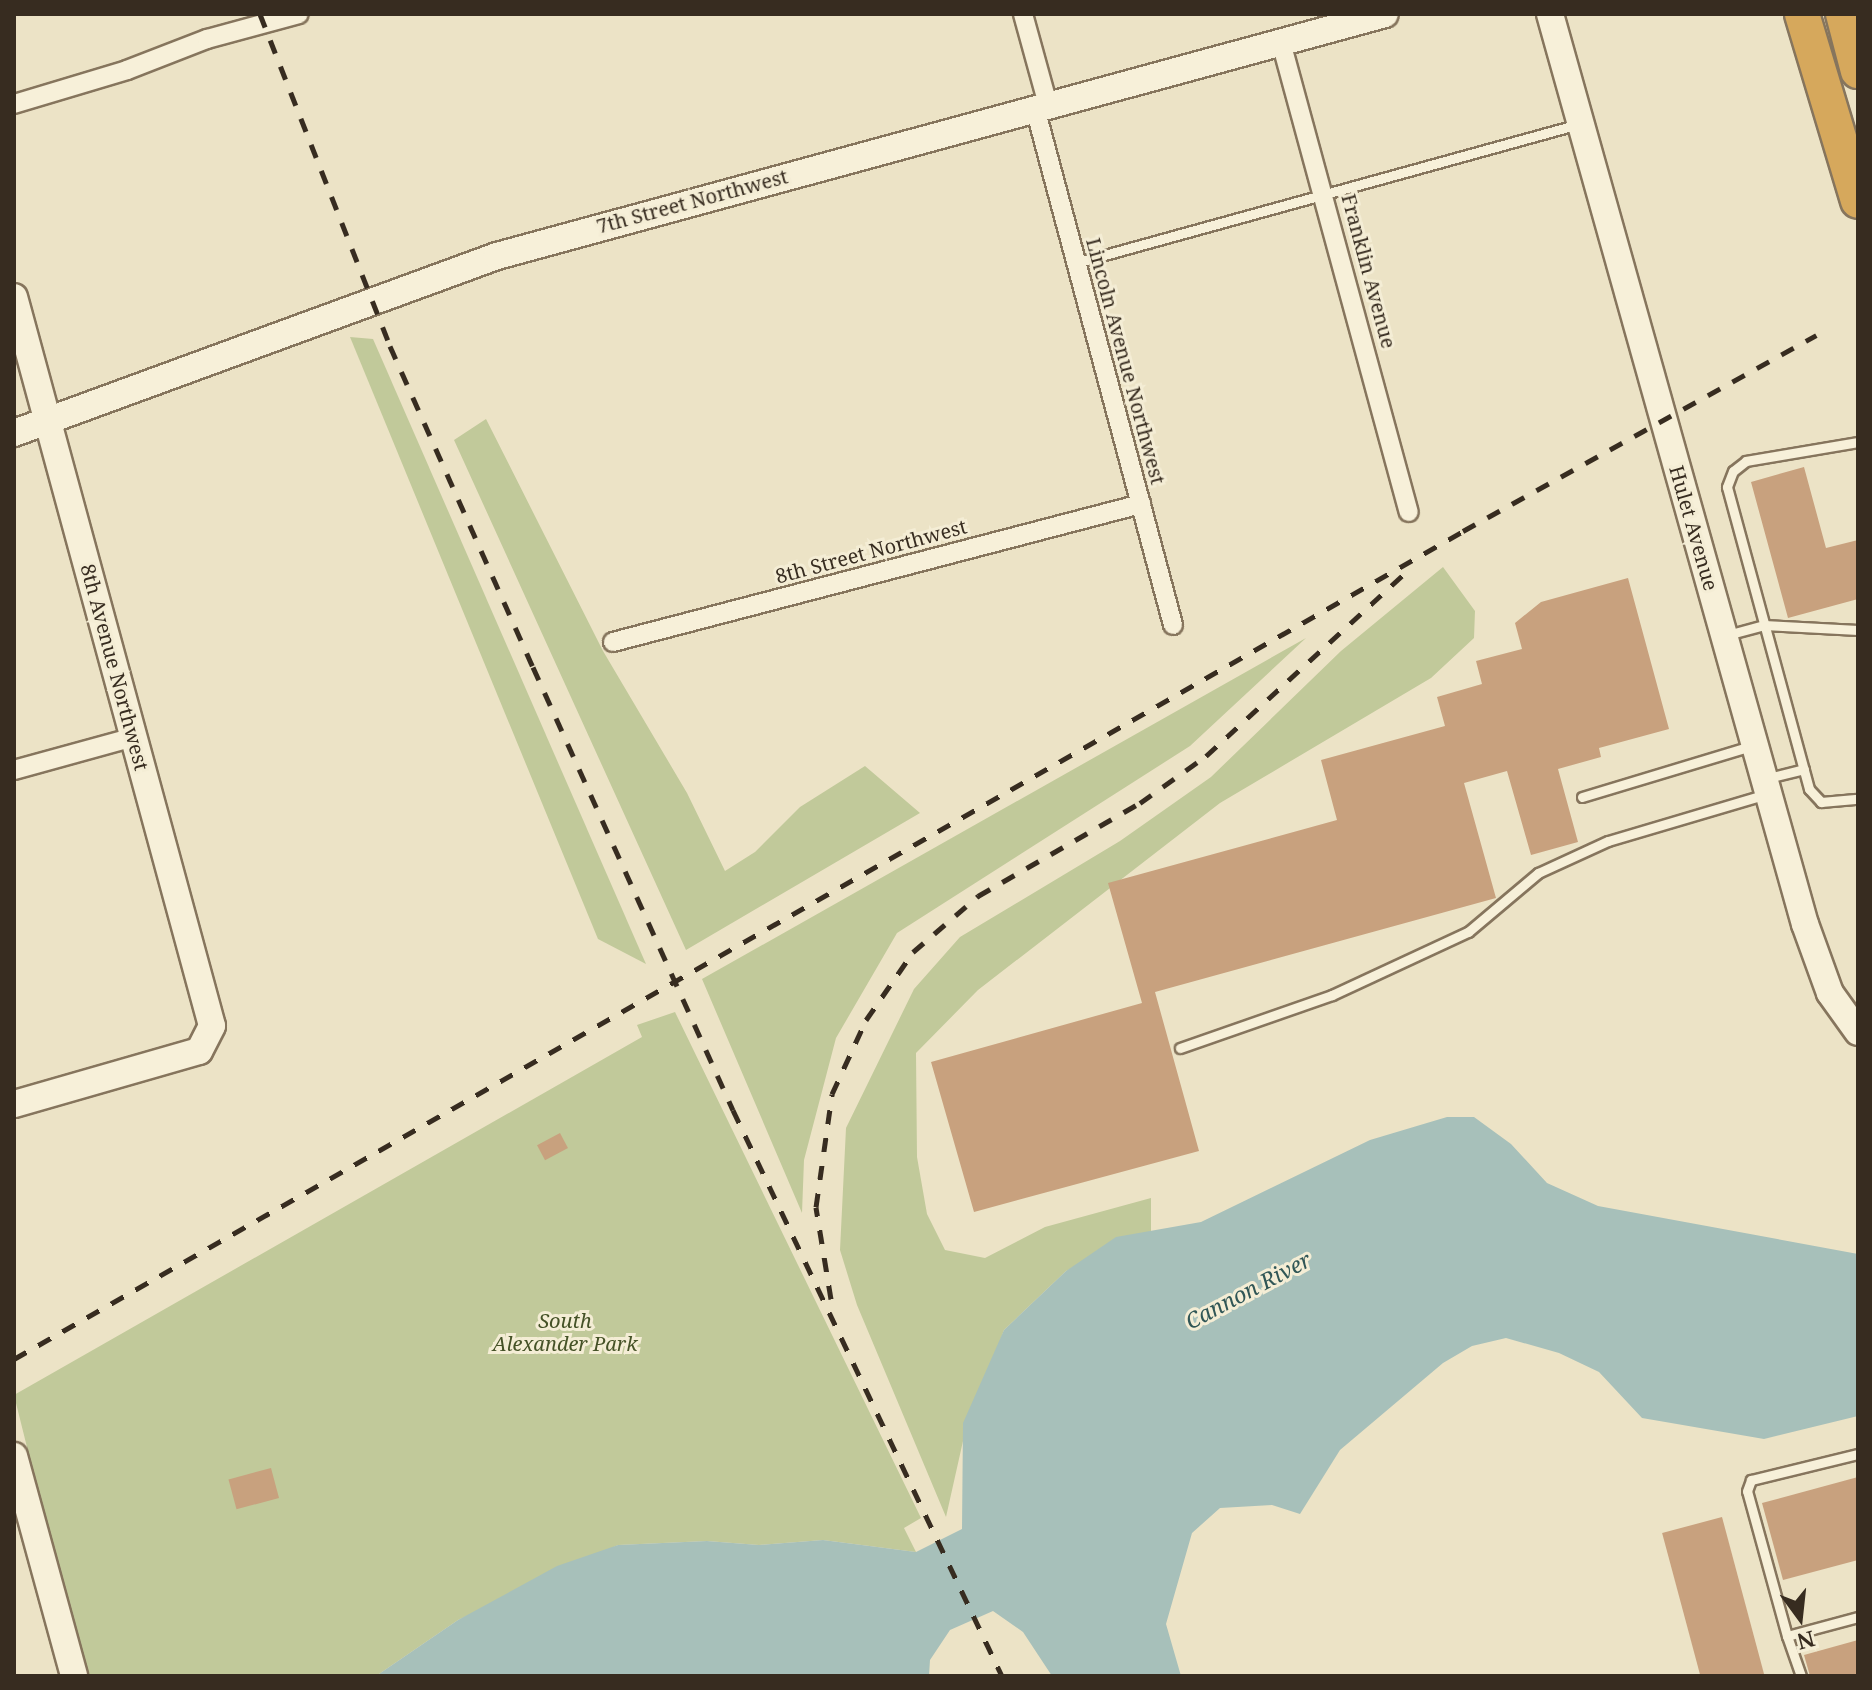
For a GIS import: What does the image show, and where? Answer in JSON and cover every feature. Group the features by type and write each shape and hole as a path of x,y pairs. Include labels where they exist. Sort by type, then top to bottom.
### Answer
{"highway":[{"path":"1802,14 1858,201"},
{"path":"1843,14 1858,71"}],"street":[{"path":"14,104 127,70 207,39 299,14"},
{"name":"Lincoln Avenue Northwest","path":"1023,14 1041,107 1079,262 1173,625"},
{"name":"7th Street Northwest","path":"14,433 497,256 1385,14"},
{"name":"Hulet Avenue","path":"1550,14 1766,787 1830,993 1858,1032"},
{"name":"Franklin Avenue","path":"1281,42 1327,196 1409,512"},
{"name":"8th Avenue Northwest","path":"14,297 212,1026 210,1038 199,1051 14,1104"},
{"name":"8th Street Northwest","path":"613,642 1141,504"},
{"path":"14,770 134,737"},
{"path":"14,1456 74,1676"}],"lane":[{"path":"1079,262 1579,124"},
{"path":"1858,442 1746,461 1733,471 1727,487 1809,789 1821,802 1858,799"},
{"path":"1724,636 1764,625 1858,630"},
{"path":"1582,797 1755,745"},
{"path":"1180,1048 1332,995 1468,932 1538,873 1608,841 1766,787 1804,769"},
{"path":"1801,1676 1747,1491 1751,1480 1858,1454"},
{"path":"1787,1636 1858,1617"}],"green space":[{"path":"350,337 373,339 646,964 598,939"},
{"path":"486,419 603,651 687,793 725,871 755,852 800,807 865,766 920,813 686,950 454,440"},
{"path":"1443,567 1475,611 1474,638 1431,678 1220,803 978,990 916,1053 917,1157 927,1214 945,1250 985,1258 1045,1227 1151,1198 1151,1231 1066,1271 1004,1330 963,1441 946,1517 857,1305 840,1250 846,1128 914,989 960,937 1120,841 1211,777 1341,651"},
{"path":"1306,638 1190,746 897,933 836,1038 804,1160 802,1213 702,979"},
{"name":"South Alexander Park","path":"675,1012 921,1518 904,1528 916,1552 823,1540 759,1545 707,1541 618,1545 458,1620 376,1676 84,1676 14,1395 642,1037 637,1025"}],"water":[{"name":"Cannon River","path":"1447,1117 1474,1117 1511,1144 1547,1183 1598,1206 1858,1254 1858,1416 1764,1439 1642,1418 1599,1372 1559,1353 1506,1338 1472,1346 1443,1363 1340,1450 1300,1514 1272,1505 1220,1508 1192,1533 1166,1624 1181,1676 1052,1676 1023,1632 993,1611 950,1630 930,1660 929,1676 376,1676 458,1620 557,1566 618,1545 707,1541 759,1545 823,1540 916,1552 962,1529 963,1423 1004,1330 1066,1271 1116,1237 1201,1222 1370,1140"}],"building":[{"path":"1804,467 1826,548 1858,540 1858,599 1788,618 1751,482"},
{"path":"1628,578 1669,729 1599,748 1601,757 1558,769 1578,842 1531,855 1507,771 1464,783 1496,898 1155,992 1199,1151 974,1212 931,1062 1142,1003 1108,883 1337,820 1321,760 1445,726 1437,697 1482,684 1476,661 1522,649 1515,623 1541,602"},
{"path":"560,1133 568,1148 545,1160 537,1145"},
{"path":"271,1468 279,1498 237,1509 228,1479"},
{"path":"1858,1477 1858,1560 1783,1580 1762,1503"},
{"path":"1722,1517 1765,1676 1700,1676 1662,1533"},
{"path":"1858,1640 1858,1676 1810,1676 1804,1655"}],"railway":[{"path":"260,14 390,346 533,667 733,1110 1002,1676"},
{"path":"14,1359 1463,531 1816,335"},
{"path":"831,1299 816,1207 832,1094 866,1020 913,952 978,896 1140,803 1206,756 1405,573"}]}
